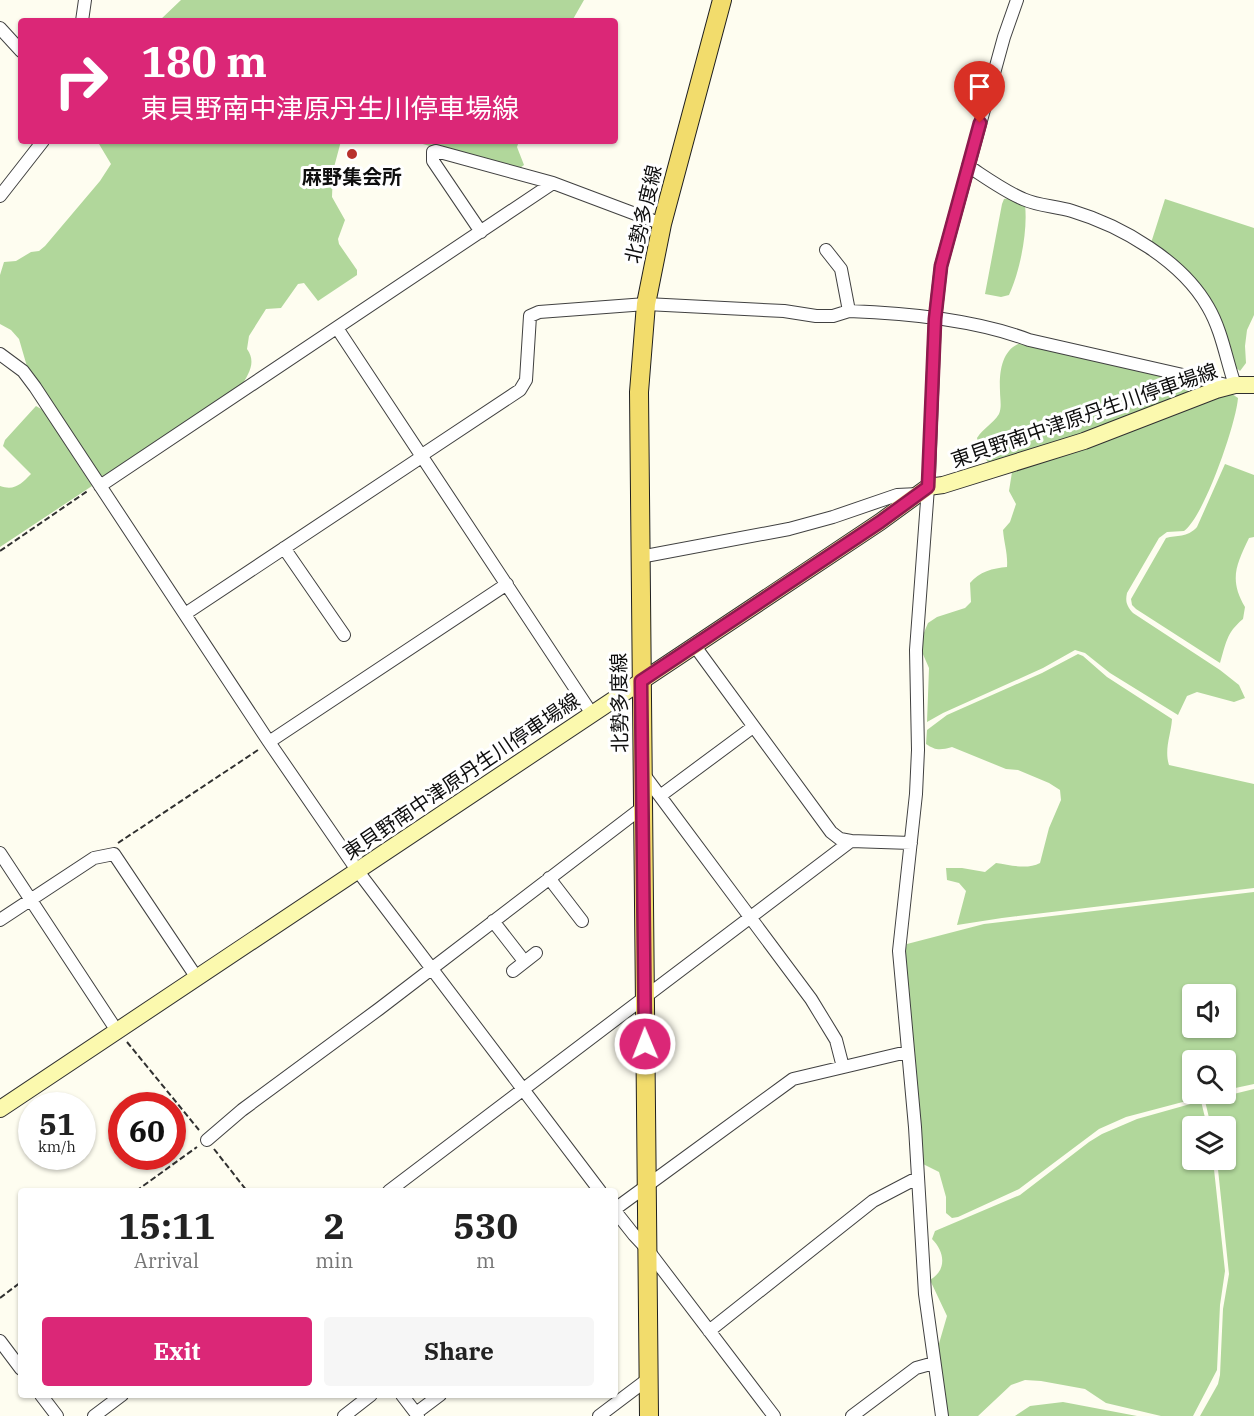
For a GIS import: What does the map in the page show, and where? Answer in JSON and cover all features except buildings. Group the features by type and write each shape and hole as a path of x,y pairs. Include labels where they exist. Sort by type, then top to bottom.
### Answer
{"main road":[{"name":"北勢多度線","path":"649,1416 639,392 646,304 662,224 722,0"},
{"name":"東貝野南中津原丹生川停車場線","path":"0,1109 880,522 924,490 1084,441 1216,390 1254,385"}],"street":[{"path":"82,18 85,0"},
{"path":"942,1416 925,1294 915,1126 899,951 916,794 918,750 915,650 935,319 941,266 1004,37 1017,0"},
{"path":"0,28 18,48"},
{"path":"0,196 41,144"},
{"path":"481,232 433,161 433,152 480,162 553,183 662,224"},
{"path":"185,614 520,390 526,380 530,316 539,312 646,304 784,311 816,316 833,316 849,311 876,312 983,326 1029,340 1233,386 1214,319 1207,304 1190,282 1168,263 1137,239 1100,221 1071,211 1024,200 968,166"},
{"path":"99,485 553,183"},
{"path":"826,250 841,269 849,311"},
{"path":"337,328 592,714"},
{"path":"0,354 22,371 357,870 598,1188"},
{"path":"640,557 789,529 897,495 924,490"},
{"path":"284,548 345,635"},
{"path":"269,742 507,584"},
{"path":"694,645 831,832 840,839 851,841 911,843"},
{"path":"660,796 753,727"},
{"path":"642,772 790,969 826,1021 836,1040 843,1066"},
{"path":"207,1140 242,1110 432,969 643,807"},
{"path":"393,1188 851,841"},
{"path":"0,853 117,1030"},
{"path":"0,920 94,858 114,854 197,978"},
{"path":"549,878 582,921"},
{"path":"493,921 524,961"},
{"path":"513,971 536,953"},
{"path":"618,1208 782,1085 805,1075 908,1052"},
{"path":"709,1331 873,1201 917,1178"},
{"path":"618,1214 647,1248 774,1416"},
{"path":"0,1341 18,1365"},
{"path":"852,1416 916,1368 934,1363"},
{"path":"599,1416 648,1379"},
{"path":"43,1398 57,1416"},
{"path":"94,1416 118,1398"},
{"path":"344,1416 367,1398"},
{"path":"404,1398 417,1415 437,1398"}],"path":[{"path":"0,551 99,485"},
{"path":"102,857 114,845 269,742"},
{"path":"117,1030 245,1188"},
{"path":"140,1188 207,1140"},
{"path":"0,1298 18,1283"}],"green space":[{"path":"181,0 584,0 574,18 162,18"},
{"path":"99,144 340,144 333,171 332,197 345,220 338,239 339,244 357,270 357,275 318,301 304,283 298,284 281,308 266,309 249,336 247,349 251,364 241,387 107,478 100,476 28,370 19,339 11,330 0,324 0,275 4,262 16,261 45,246 100,181 111,164"},
{"path":"423,144 518,144 524,165 517,170"},
{"path":"1009,198 1025,205 1026,215 1017,274 1009,295 1001,297 985,294 1002,204 1004,199"},
{"path":"1165,199 1254,228 1254,315 1247,330 1246,363 1240,371 1235,367 1215,307 1195,281 1151,243"},
{"path":"1024,342 1212,384 998,465 989,464 980,450 977,438 999,414 1000,376 1006,354"},
{"path":"1220,394 1232,394 1238,398 1236,411 1218,469 1201,508 1184,531 1167,532 1159,538 1127,593 1126,601 1133,613 1239,685 1245,698 1234,702 1197,692 1187,696 1178,715 1110,673 1085,653 1075,650 1043,668 927,722 929,668 922,652 923,635 928,623 937,617 965,608 971,602 970,583 974,579 987,571 1007,567 1003,530 1010,522 1016,504 1009,491 1012,472"},
{"path":"36,406 43,410 92,486 0,547 0,486 14,487 21,484 31,474 3,446 5,440"},
{"path":"1225,464 1254,475 1254,537 1249,538 1236,572 1237,589 1245,607 1243,619 1230,634 1220,663 1136,609 1131,599 1166,538 1186,535 1197,527"},
{"path":"1078,654 1107,677 1172,719 1167,748 1169,765 1254,784 1254,888 957,925 966,891 959,883 947,880 946,868 985,872 996,863 1024,867 1040,863 1049,828 1061,800 1060,790 1018,770 1006,769 952,747 933,748 926,744 927,730 947,715 1042,673"},
{"path":"1254,892 1254,1084 1236,1088 1236,1050 1182,1050 1182,1102 1126,1117 1099,1129 1019,1189 952,1218 946,1213 946,1197 939,1172 923,1164 905,952 907,944 984,924"},
{"path":"1254,1089 1254,1416 1200,1416 1218,1384 1220,1375 1223,1309 1229,1274 1218,1170 1236,1170 1236,1116 1209,1116 1206,1104 1236,1104 1236,1093"},
{"path":"1190,1104 1202,1104 1205,1116 1182,1116 1182,1170 1214,1170 1225,1271 1220,1305 1217,1370 1193,1416 1161,1416 1106,1403 1085,1389 1025,1380 1011,1385 978,1416 948,1416 938,1347 947,1316 930,1280 936,1276 942,1266 940,1249 932,1239 935,1231 1020,1195 1089,1142 1137,1119"},
{"path":"1063,1402 1137,1416 1015,1416 1030,1406"}],"place":[{"name":"麻野集会所","path":"352,154"}],"route":[{"path":"645,1044 641,681 880,522 928,487 935,319 941,266 980,123"}]}
